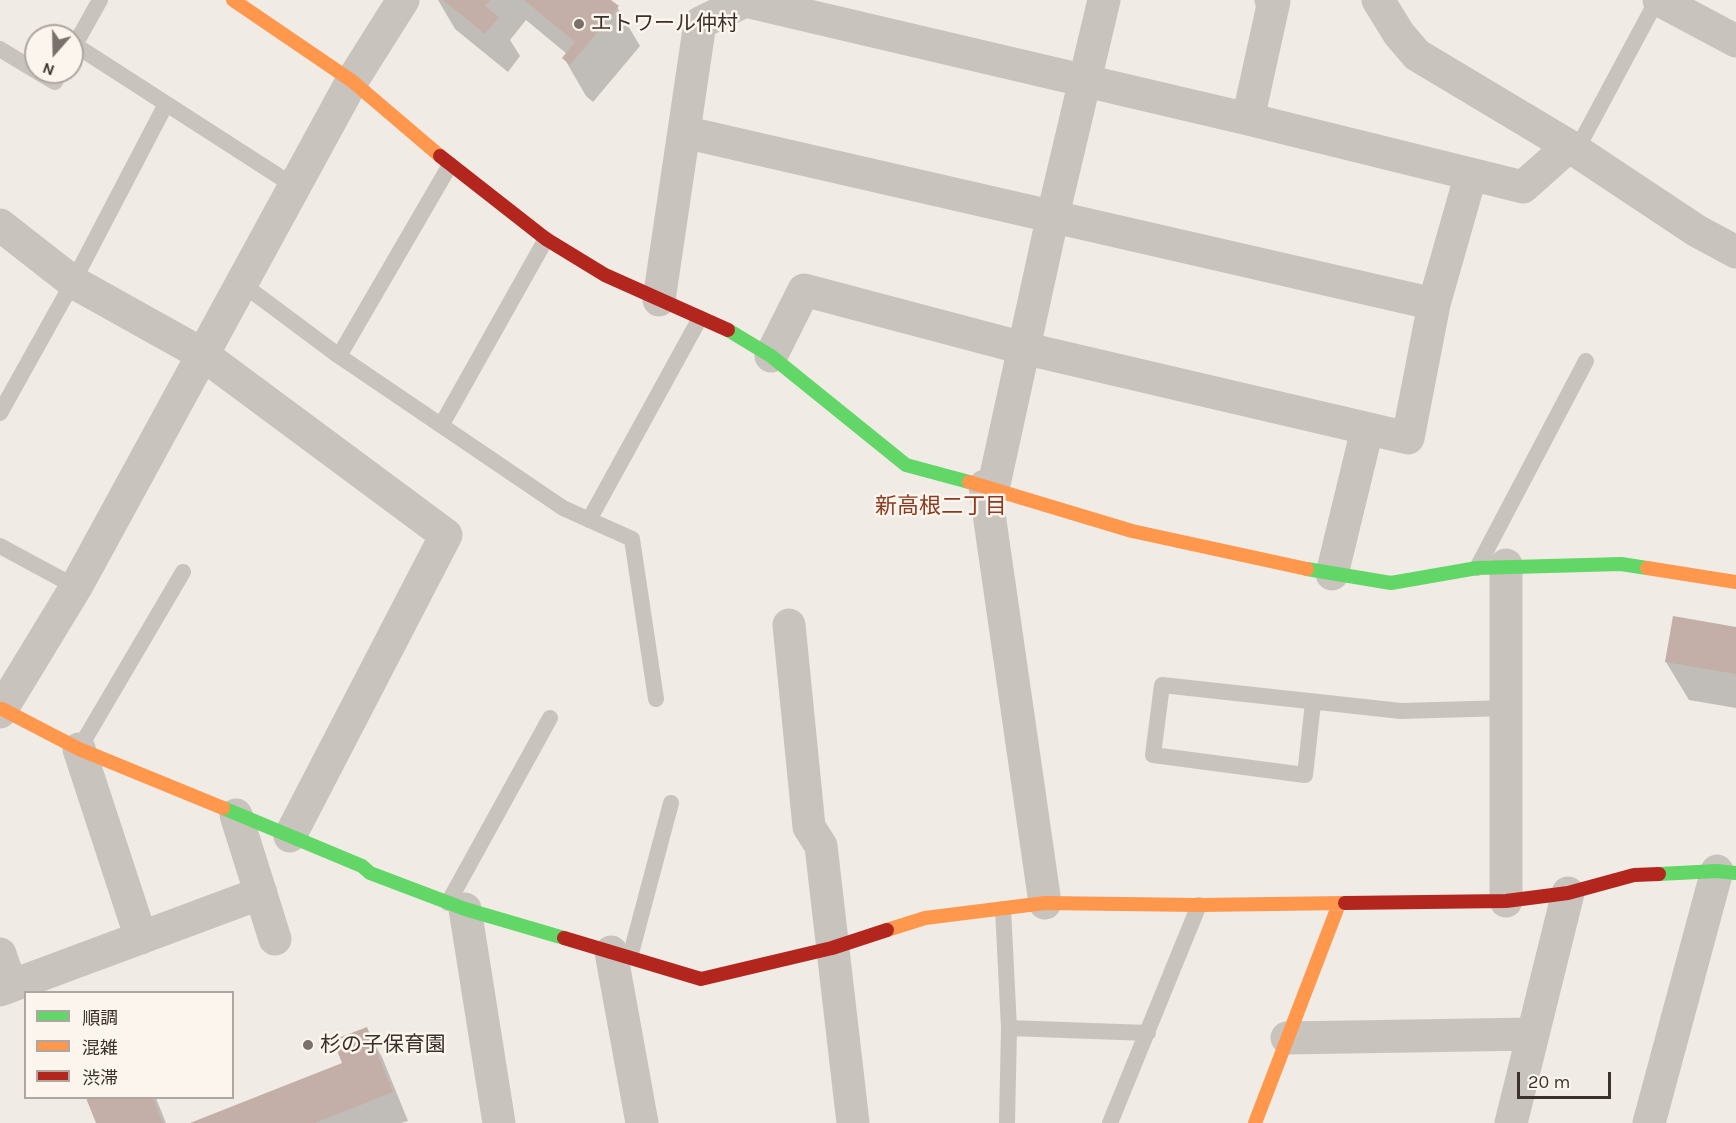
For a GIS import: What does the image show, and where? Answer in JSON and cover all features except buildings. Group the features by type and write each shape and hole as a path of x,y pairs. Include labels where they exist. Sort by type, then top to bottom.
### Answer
{"street":[{"path":"233,0 352,81 450,165 546,239 605,275 738,334 771,356 906,465 1132,531 1332,574 1391,583 1492,566 1621,564 1736,582"},
{"path":"403,0 352,81 76,587 1,711 79,750 362,866 370,873 456,906 701,979 832,948 925,918 1045,903 1199,905 1506,901 1568,893 1634,875 1726,872 1649,1123"},
{"path":"659,300 700,23 746,0 1523,187 1573,149"},
{"path":"1045,903 989,488 1104,0"},
{"path":"1248,120 1274,1 1271,0"},
{"path":"1378,0 1399,34 1417,55 1573,149 1698,231 1736,252"},
{"path":"1658,0 1736,41"},
{"path":"684,132 1434,304"},
{"path":"771,356 804,290 1023,348 1408,438 1434,304 1471,174"},
{"path":"0,225 73,282 202,354 447,535 290,836"},
{"path":"1332,574 1367,430"},
{"path":"1492,566 1507,708 1506,901"},
{"path":"789,625 809,827 821,846 853,1123"},
{"path":"79,750 141,938"},
{"path":"236,814 275,939"},
{"path":"0,954 6,988 261,892"},
{"path":"1511,1123 1568,893"},
{"path":"1255,1123 1339,904"},
{"path":"456,906 499,1123"},
{"path":"620,954 642,1123"},
{"path":"1287,1038 1533,1034"}],"lane":[{"path":"84,28 100,0"},
{"path":"1573,149 1658,0"},
{"path":"0,49 24,63"},
{"path":"84,54 294,186"},
{"path":"0,413 73,282 166,104"},
{"path":"339,356 450,165"},
{"path":"442,424 546,239"},
{"path":"241,283 339,356 563,508 632,539 656,699"},
{"path":"589,520 700,318"},
{"path":"1492,566 1586,361"},
{"path":"0,546 76,587"},
{"path":"79,750 183,572"},
{"path":"1313,703 1305,775 1153,754 1162,685 1401,711 1507,708"},
{"path":"456,906 550,718"},
{"path":"620,954 671,803"},
{"path":"1110,1123 1199,905"},
{"path":"1003,909 1009,1028 1007,1123"},
{"path":"1009,1028 1148,1033"}],"traffic: fast":[{"path":"728,330 771,356 906,465 969,482"},
{"path":"1307,569 1391,583 1477,568 1621,564 1647,568"},
{"path":"223,808 362,866 370,873 465,909 564,938"},
{"path":"1659,874 1717,871 1736,873"}],"traffic: slow":[{"path":"233,0 352,81 440,156"},
{"path":"969,482 1132,531 1307,569"},
{"path":"1647,568 1736,582"},
{"path":"2,709 79,749 223,808"},
{"path":"887,930 925,918 1045,903 1199,905 1345,903"},
{"path":"1255,1123 1339,904"}],"traffic: jam":[{"path":"440,156 546,239 605,275 728,330"},
{"path":"1345,903 1506,901 1568,893 1634,875 1659,874"},
{"path":"564,938 701,979 832,948 887,930"}],"place":[{"name":"エトワール仲村","path":"579,24"},
{"name":"杉の子保育園","path":"308,1045"}],"district":[{"name":"新高根二丁目","path":"941,507"}]}
